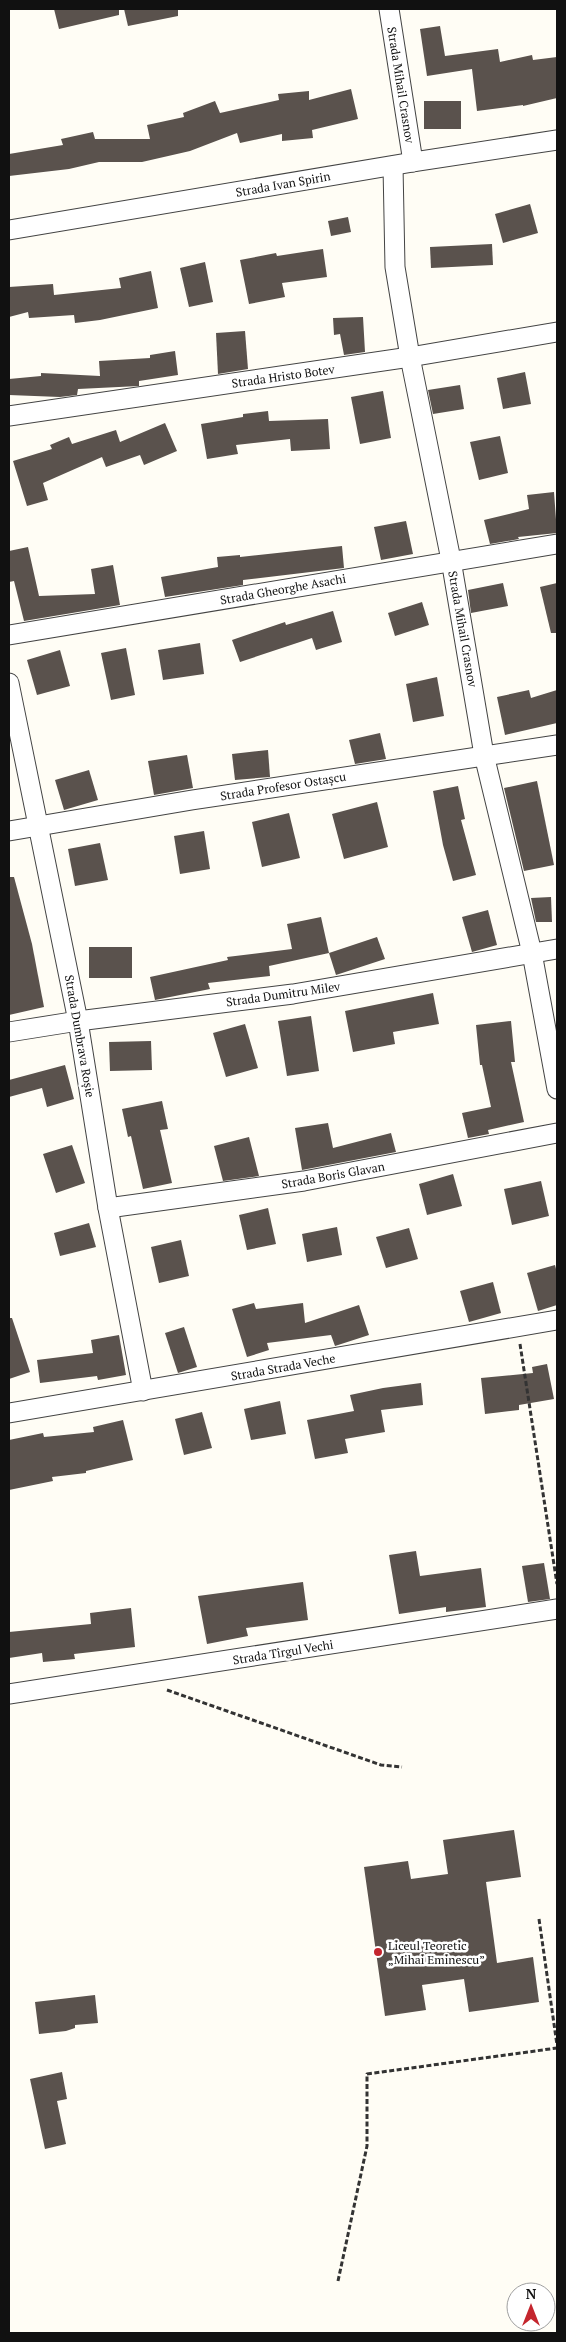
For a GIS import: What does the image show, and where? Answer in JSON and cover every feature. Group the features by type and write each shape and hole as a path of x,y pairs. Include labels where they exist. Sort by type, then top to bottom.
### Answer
{"street":[{"name":"Strada Mihail Crasnov","path":"389,9 413,162"},
{"name":"Strada Ivan Spirin","path":"9,230 413,162 557,140"},
{"name":"Strada Mihail Crasnov","path":"392,166 395,267 410,357 452,560 484,755 532,953 557,1089"},
{"name":"Strada Hristo Botev","path":"9,416 410,357 557,332"},
{"name":"Strada Gheorghe Asachi","path":"9,635 557,544"},
{"name":"Strada Dumbrava Roșie","path":"9,683 78,1020 108,1208 143,1391"},
{"name":"Strada Profesor Ostașcu","path":"9,831 38,824 557,745"},
{"name":"Strada Dumitru Milev","path":"9,1032 78,1020 293,994 557,949"},
{"name":"Strada Boris Glavan","path":"108,1208 304,1181 557,1132"},
{"name":"Strada Strada Veche","path":"9,1413 557,1320"},
{"name":"Strada Tîrgul Vechi","path":"9,1694 557,1609"}],"path":[{"path":"517,1326 557,1584"},
{"path":"166,1690 381,1765 402,1767"},
{"path":"338,2281 367,2146 367,2074 557,2047 539,1919"}],"building":[{"path":"54,9 119,9 119,15 59,29"},
{"path":"124,9 178,9 178,16 128,26"},
{"path":"440,26 445,56 498,49 500,62 532,55 533,60 557,57 557,98 523,106 477,111 472,69 427,76 420,29"},
{"path":"351,89 358,119 312,130 313,138 282,141 282,134 240,143 237,133 190,151 142,162 99,162 69,169 9,176 9,154 63,145 61,139 93,132 95,139 150,139 147,125 184,117 183,113 215,101 220,113 279,100 278,94 309,91 309,100"},
{"path":"424,101 461,101 461,129 424,129"},
{"path":"530,204 538,233 503,243 495,214"},
{"path":"348,217 351,232 331,236 328,221"},
{"path":"492,244 493,265 431,268 430,247"},
{"path":"323,249 327,277 282,283 285,297 249,304 240,260 276,253 277,256"},
{"path":"205,262 213,302 189,307 180,268"},
{"path":"151,271 158,308 75,323 74,315 29,318 28,312 9,317 9,287 53,284 54,295 121,288 119,278"},
{"path":"363,317 365,352 344,355 340,334 334,335 333,318"},
{"path":"245,331 248,369 218,374 216,333"},
{"path":"175,351 178,375 139,381 139,386 78,389 77,395 60,397 9,395 9,379 41,376 41,373 100,376 99,361 150,358 150,355"},
{"path":"525,372 531,404 503,409 497,378"},
{"path":"460,385 464,409 433,414 428,390"},
{"path":"383,391 391,438 360,444 351,397"},
{"path":"268,411 269,421 328,419 330,449 291,451 290,439 236,445 238,454 207,459 201,424 243,417 243,414"},
{"path":"165,423 177,451 144,465 140,455 106,467 102,457 43,483 48,500 27,506 13,461 52,449 50,445 69,437 72,444 116,430 120,442"},
{"path":"500,436 508,473 479,480 470,442"},
{"path":"554,492 557,533 518,537 519,539 490,544 484,520 529,509 527,495"},
{"path":"406,521 413,554 381,560 374,527"},
{"path":"342,546 344,568 243,580 243,585 165,597 161,577 218,567 217,557 240,555 240,557"},
{"path":"28,547 39,596 95,594 91,569 113,565 120,605 24,621 14,581 9,582 9,551"},
{"path":"503,583 508,606 471,613 468,590"},
{"path":"557,583 557,633 551,633 540,587"},
{"path":"422,602 429,625 395,636 388,613"},
{"path":"333,611 342,642 316,650 312,638 240,662 232,640 285,622 286,625"},
{"path":"200,643 204,674 163,680 158,650"},
{"path":"126,648 135,695 111,700 101,653"},
{"path":"60,650 70,686 37,695 27,660"},
{"path":"437,677 444,716 413,722 406,684"},
{"path":"529,690 531,698 557,690 557,723 505,735 497,697"},
{"path":"380,733 386,759 355,764 349,740"},
{"path":"268,750 270,777 235,780 232,754"},
{"path":"187,755 193,788 154,795 148,761"},
{"path":"89,770 98,800 64,810 55,780"},
{"path":"537,781 554,865 524,871 504,788"},
{"path":"458,786 465,819 461,820 476,875 453,881 443,845 433,791"},
{"path":"377,802 388,847 344,859 332,814"},
{"path":"289,813 300,858 262,867 252,822"},
{"path":"204,831 210,869 180,874 174,836"},
{"path":"100,843 108,880 75,886 68,849"},
{"path":"9,877 14,877 32,944 44,1007 9,1015"},
{"path":"551,897 552,922 536,922 531,898"},
{"path":"488,910 497,945 472,952 462,917"},
{"path":"321,917 329,953 269,966 270,976 208,983 210,989 155,1000 150,977 228,960 227,957 292,949 287,924"},
{"path":"377,937 385,959 336,975 329,953"},
{"path":"89,947 132,947 132,978 89,978"},
{"path":"433,993 439,1024 393,1032 395,1044 353,1052 345,1011"},
{"path":"311,1016 319,1071 287,1076 278,1021"},
{"path":"511,1021 515,1062 511,1062 524,1122 488,1130 489,1134 468,1138 462,1113 491,1107 482,1065 480,1065 476,1025"},
{"path":"245,1024 258,1068 226,1077 213,1033"},
{"path":"151,1041 152,1070 110,1071 109,1042"},
{"path":"65,1065 74,1099 47,1107 42,1088 9,1097 9,1080"},
{"path":"162,1101 168,1129 160,1130 172,1183 143,1189 131,1136 128,1137 122,1109"},
{"path":"328,1123 333,1148 391,1133 396,1152 302,1170 295,1128"},
{"path":"249,1137 259,1176 223,1181 214,1146"},
{"path":"72,1145 85,1183 56,1193 43,1154"},
{"path":"453,1174 462,1206 427,1215 419,1184"},
{"path":"541,1181 549,1216 512,1225 504,1189"},
{"path":"268,1208 276,1244 247,1250 239,1215"},
{"path":"89,1223 96,1247 60,1256 54,1233"},
{"path":"337,1227 342,1255 307,1262 302,1234"},
{"path":"409,1228 418,1259 386,1268 376,1237"},
{"path":"181,1240 189,1276 159,1283 151,1247"},
{"path":"555,1265 557,1273 557,1305 538,1311 527,1273"},
{"path":"493,1282 501,1313 469,1322 460,1291"},
{"path":"254,1303 256,1309 303,1303 305,1323 359,1305 369,1335 335,1346 331,1335 267,1343 269,1350 247,1357 232,1309"},
{"path":"9,1318 12,1318 30,1372 9,1379"},
{"path":"184,1327 197,1367 178,1373 165,1333"},
{"path":"119,1335 126,1375 98,1380 97,1376 40,1383 37,1360 93,1353 91,1340"},
{"path":"547,1364 554,1399 519,1405 519,1410 485,1414 481,1378 533,1373 532,1367"},
{"path":"421,1383 423,1405 381,1410 385,1432 345,1439 348,1453 315,1459 307,1420 354,1411 350,1395"},
{"path":"280,1401 286,1434 251,1440 244,1409"},
{"path":"202,1412 212,1448 184,1455 175,1419"},
{"path":"123,1420 133,1460 86,1471 86,1473 52,1477 53,1481 9,1490 9,1440 43,1433 44,1437 94,1432 93,1427"},
{"path":"416,1551 420,1576 481,1568 486,1607 446,1612 446,1607 399,1614 389,1555"},
{"path":"544,1563 550,1599 528,1602 522,1566"},
{"path":"303,1582 308,1620 246,1628 248,1636 207,1644 198,1596"},
{"path":"131,1608 135,1647 74,1654 75,1659 43,1662 42,1653 9,1658 9,1632 91,1624 90,1613"},
{"path":"514,1830 521,1877 486,1882 497,1963 533,1957 539,2002 469,2012 464,1979 422,1985 426,2010 385,2016 364,1867 408,1861 411,1879 448,1874 443,1840"},
{"path":"95,1995 98,2023 75,2025 75,2028 66,2031 39,2034 35,2002"},
{"path":"62,2072 67,2099 57,2101 66,2144 45,2149 30,2079"}],"place":[{"name":"Liceul Teoretic „Mihai Eminescu”","path":"378,1952"}]}
